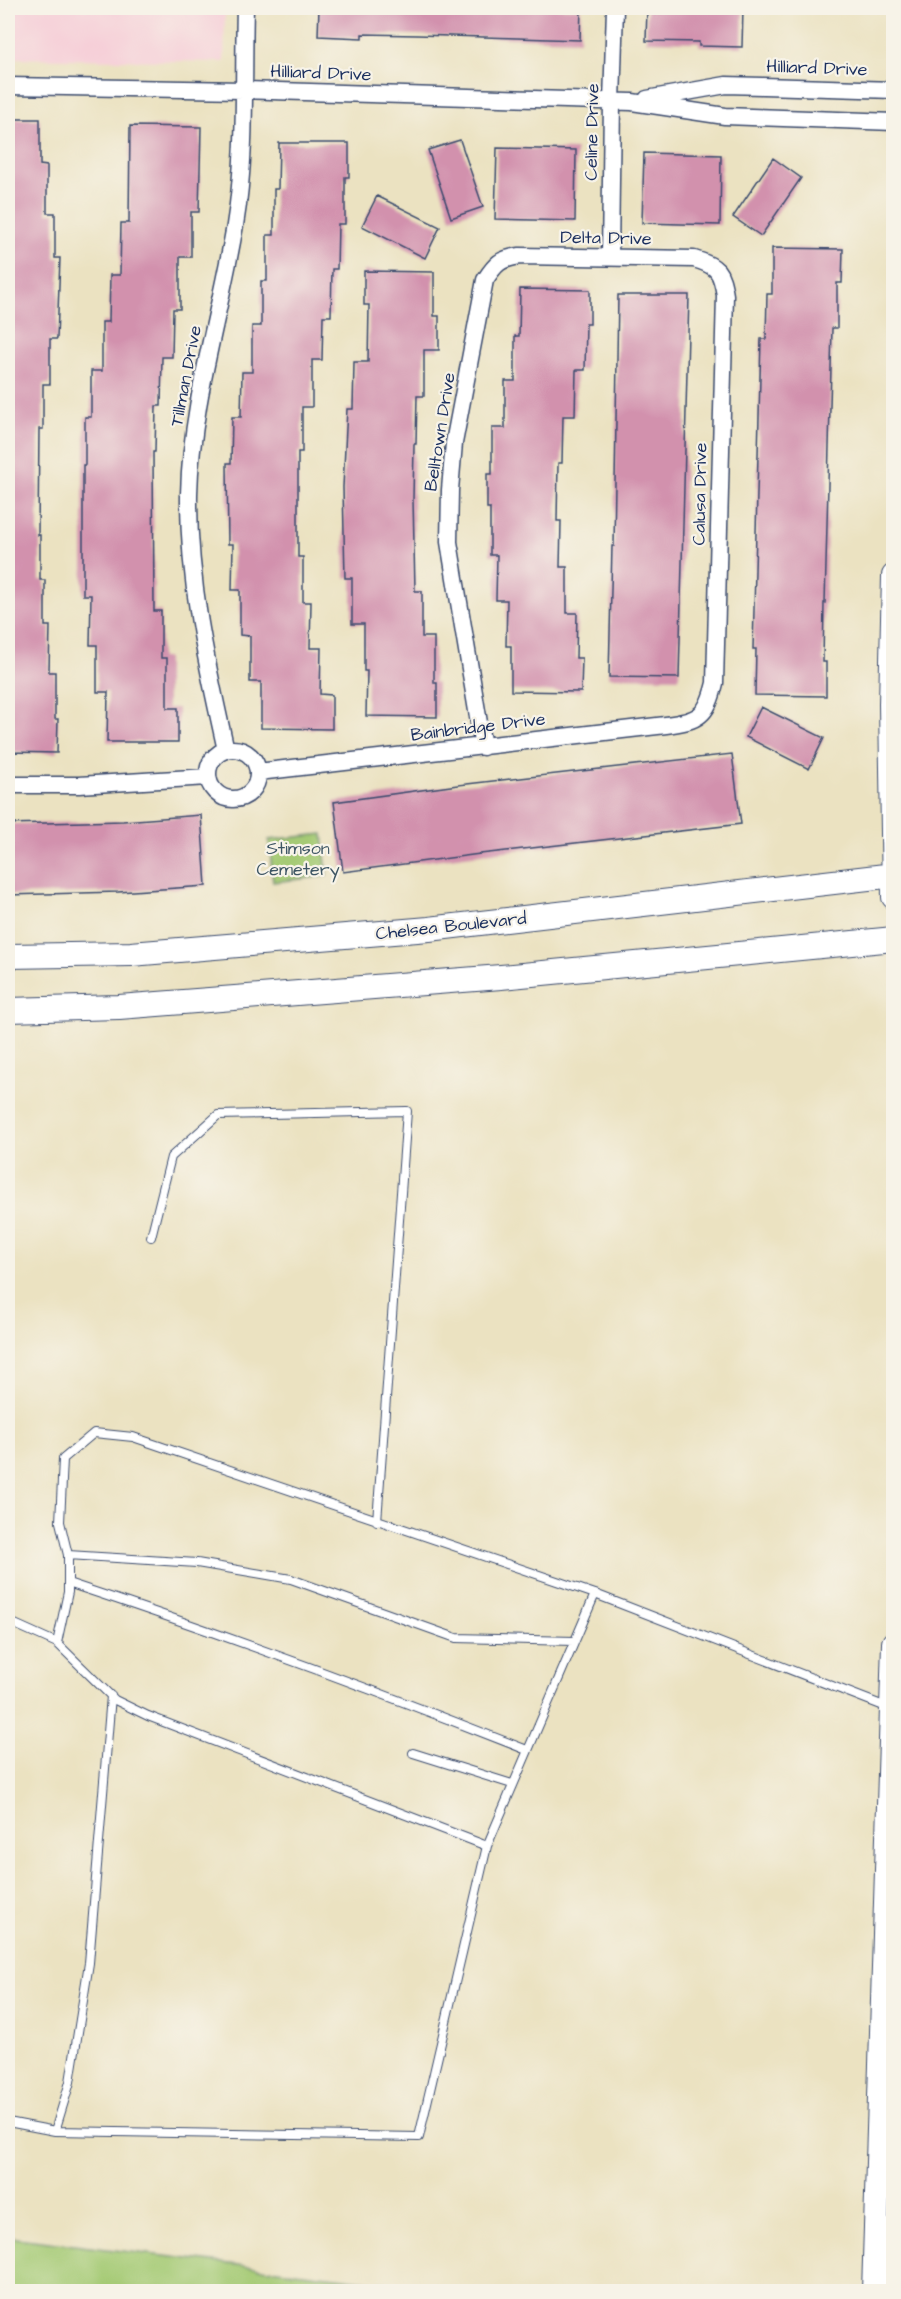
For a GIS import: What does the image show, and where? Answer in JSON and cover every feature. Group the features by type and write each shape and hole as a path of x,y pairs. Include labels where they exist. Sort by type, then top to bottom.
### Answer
{"main road":[{"path":"894,576 891,704 894,897"},
{"name":"Chelsea Boulevard","path":"8,956 142,953 429,929 893,874"},
{"path":"8,1010 119,1008 477,979 894,939"},
{"path":"874,2292 894,1643"}],"street":[{"name":"Tillman Drive","path":"226,750 200,633 190,544 189,493 193,442 204,374 226,273 241,186 244,133 245,8"},
{"name":"Celine Drive","path":"610,257 615,8"},
{"name":"Hilliard Drive","path":"632,102 726,85 894,90"},
{"name":"Hilliard Drive","path":"8,86 243,90 632,102 725,116 894,122"},
{"name":"Delta Drive","path":"493,268 503,259 520,256 610,257 694,259 709,263 719,271"},
{"name":"Belltown Drive","path":"483,747 449,542 450,490 454,444 485,280 493,268"},
{"name":"Calusa Drive","path":"702,716 711,701 715,683 725,295 719,271"},
{"name":"Bainbridge Drive","path":"258,772 686,723 702,716"},
{"path":"237,749 245,752 256,764 258,772 254,788 248,794 233,799 217,793 208,777 210,764 215,757 226,750 237,749"},
{"path":"8,785 79,785 208,777"}],"lane":[{"path":"151,1237 171,1157 219,1115 406,1111 377,1521"},
{"path":"57,1643 68,1583 68,1555 60,1522 63,1459 94,1433 133,1437 595,1594 893,1709"},
{"path":"68,1555 197,1563 291,1579 456,1638 573,1641"},
{"path":"68,1583 174,1618 369,1688 527,1750"},
{"path":"8,2122 55,2131 419,2137 487,1846 595,1594"},
{"path":"8,1621 57,1643 115,1700 148,1716 487,1846"},
{"path":"55,2131 70,2082 89,1963 111,1696"},
{"path":"413,1753 512,1784"}],"shaded area":[{"path":"8,8 225,8 224,62 8,58"}],"green space":[{"name":"Stimson Cemetery","path":"323,834 327,876 273,882 269,840"},
{"path":"8,2237 451,2291 8,2291"}],"building":[{"path":"319,8 581,8 580,40 362,34 362,38 318,36"},
{"path":"647,8 743,8 742,47 699,46 699,42 646,41"},
{"path":"8,119 40,119 40,165 47,166 47,213 55,213 55,258 60,258 57,339 50,339 50,384 43,384 43,429 39,429 38,535 40,535 40,580 45,580 45,626 50,626 49,672 55,672 55,719 58,719 57,753 8,752"},
{"path":"130,126 201,127 199,212 191,212 191,257 180,257 180,309 173,309 172,357 162,357 161,406 156,406 155,452 153,452 154,611 161,611 161,658 167,658 167,708 178,708 178,742 107,742 108,692 97,692 97,645 90,645 91,595 83,595 85,417 91,417 91,371 102,371 102,322 109,322 110,275 120,275 121,223 129,223"},
{"path":"460,140 483,207 451,218 428,150"},
{"path":"279,143 349,143 349,177 345,177 345,224 338,224 337,269 332,269 331,316 323,316 322,360 312,360 312,407 302,407 302,452 298,452 298,557 303,557 303,602 311,602 310,648 321,648 320,694 332,695 332,729 261,728 261,682 250,682 250,636 240,635 240,590 232,590 233,544 228,544 227,463 231,463 232,417 241,417 242,372 252,372 252,326 261,326 261,281 267,281 267,235 274,235 274,189 278,189"},
{"path":"497,148 576,150 575,221 495,219"},
{"path":"644,153 721,155 720,225 642,223"},
{"path":"773,158 801,178 761,236 733,217"},
{"path":"377,196 440,227 425,258 362,226"},
{"path":"772,248 843,249 842,283 837,283 837,328 832,328 823,662 826,662 826,696 755,695 756,649 753,649 761,339 766,339 767,294 772,294"},
{"path":"364,271 434,272 434,316 439,316 439,350 424,350 424,396 417,396 413,499 415,591 422,591 422,637 434,637 437,717 366,716 367,671 364,671 364,624 352,624 352,578 345,578 343,487 347,409 353,409 354,362 368,362 369,305 364,305"},
{"path":"520,289 590,290 590,324 586,324 585,370 576,370 575,416 563,416 562,463 558,463 557,521 561,521 560,567 567,567 567,613 577,613 576,658 582,658 581,692 511,691 511,646 506,646 507,600 496,600 497,555 490,555 487,474 492,474 492,428 505,428 505,381 515,381 515,336 519,336"},
{"path":"618,295 689,295 679,678 609,677 612,546 614,546"},
{"path":"761,707 824,738 809,769 746,737"},
{"path":"732,754 741,824 343,872 334,802 458,785"},
{"path":"201,815 206,886 118,892 8,895 8,824 123,821"}]}
